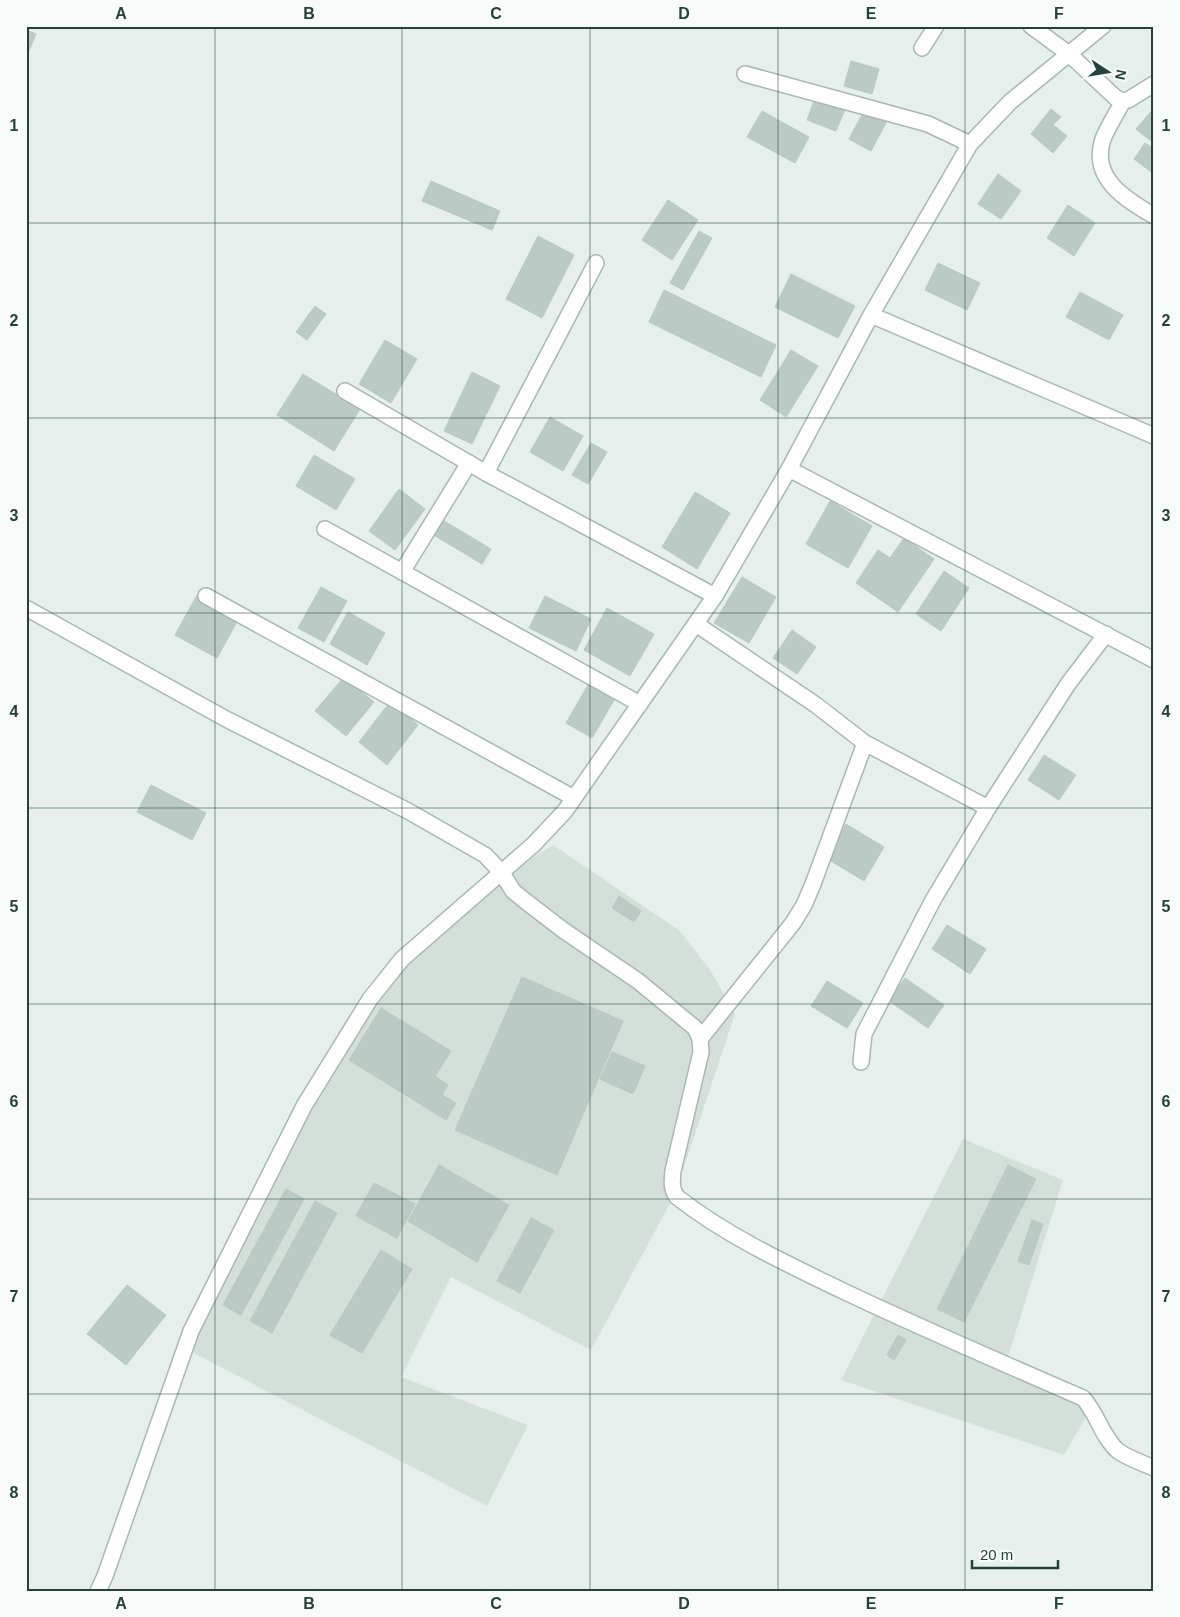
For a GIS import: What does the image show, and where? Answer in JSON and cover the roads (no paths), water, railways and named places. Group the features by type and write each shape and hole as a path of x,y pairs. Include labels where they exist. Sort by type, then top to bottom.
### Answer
{"street":[{"path":"922,48 936,26"},
{"path":"1031,26 1068,54 1116,98 1123,101 1132,98 1154,84"},
{"path":"98,1591 105,1576 191,1331 304,1106 370,999 402,959 534,844 565,811 715,596 789,469 871,315 970,144 1010,102 1102,26"},
{"path":"745,74 928,124 970,144"},
{"path":"1123,101 1104,138 1100,157 1102,167 1106,176 1122,196 1154,216"},
{"path":"486,472 596,263"},
{"path":"871,315 1154,436"},
{"path":"346,391 469,463 715,596"},
{"path":"402,572 469,463"},
{"path":"789,469 1154,660"},
{"path":"325,529 640,704"},
{"path":"206,596 574,798"},
{"path":"26,608 226,719 425,821 485,855 502,873 514,891 524,900 563,930 638,981 694,1028 700,1039 701,1052 673,1172 672,1184 677,1197 723,1229 770,1256 906,1322 1083,1398 1110,1441 1119,1451 1154,1468"},
{"path":"696,624 816,705 865,743 988,808"},
{"path":"861,1062 864,1034 933,900 988,808 1068,684 1106,634"},
{"path":"700,1039 793,923 804,905 814,884 865,743"}]}
